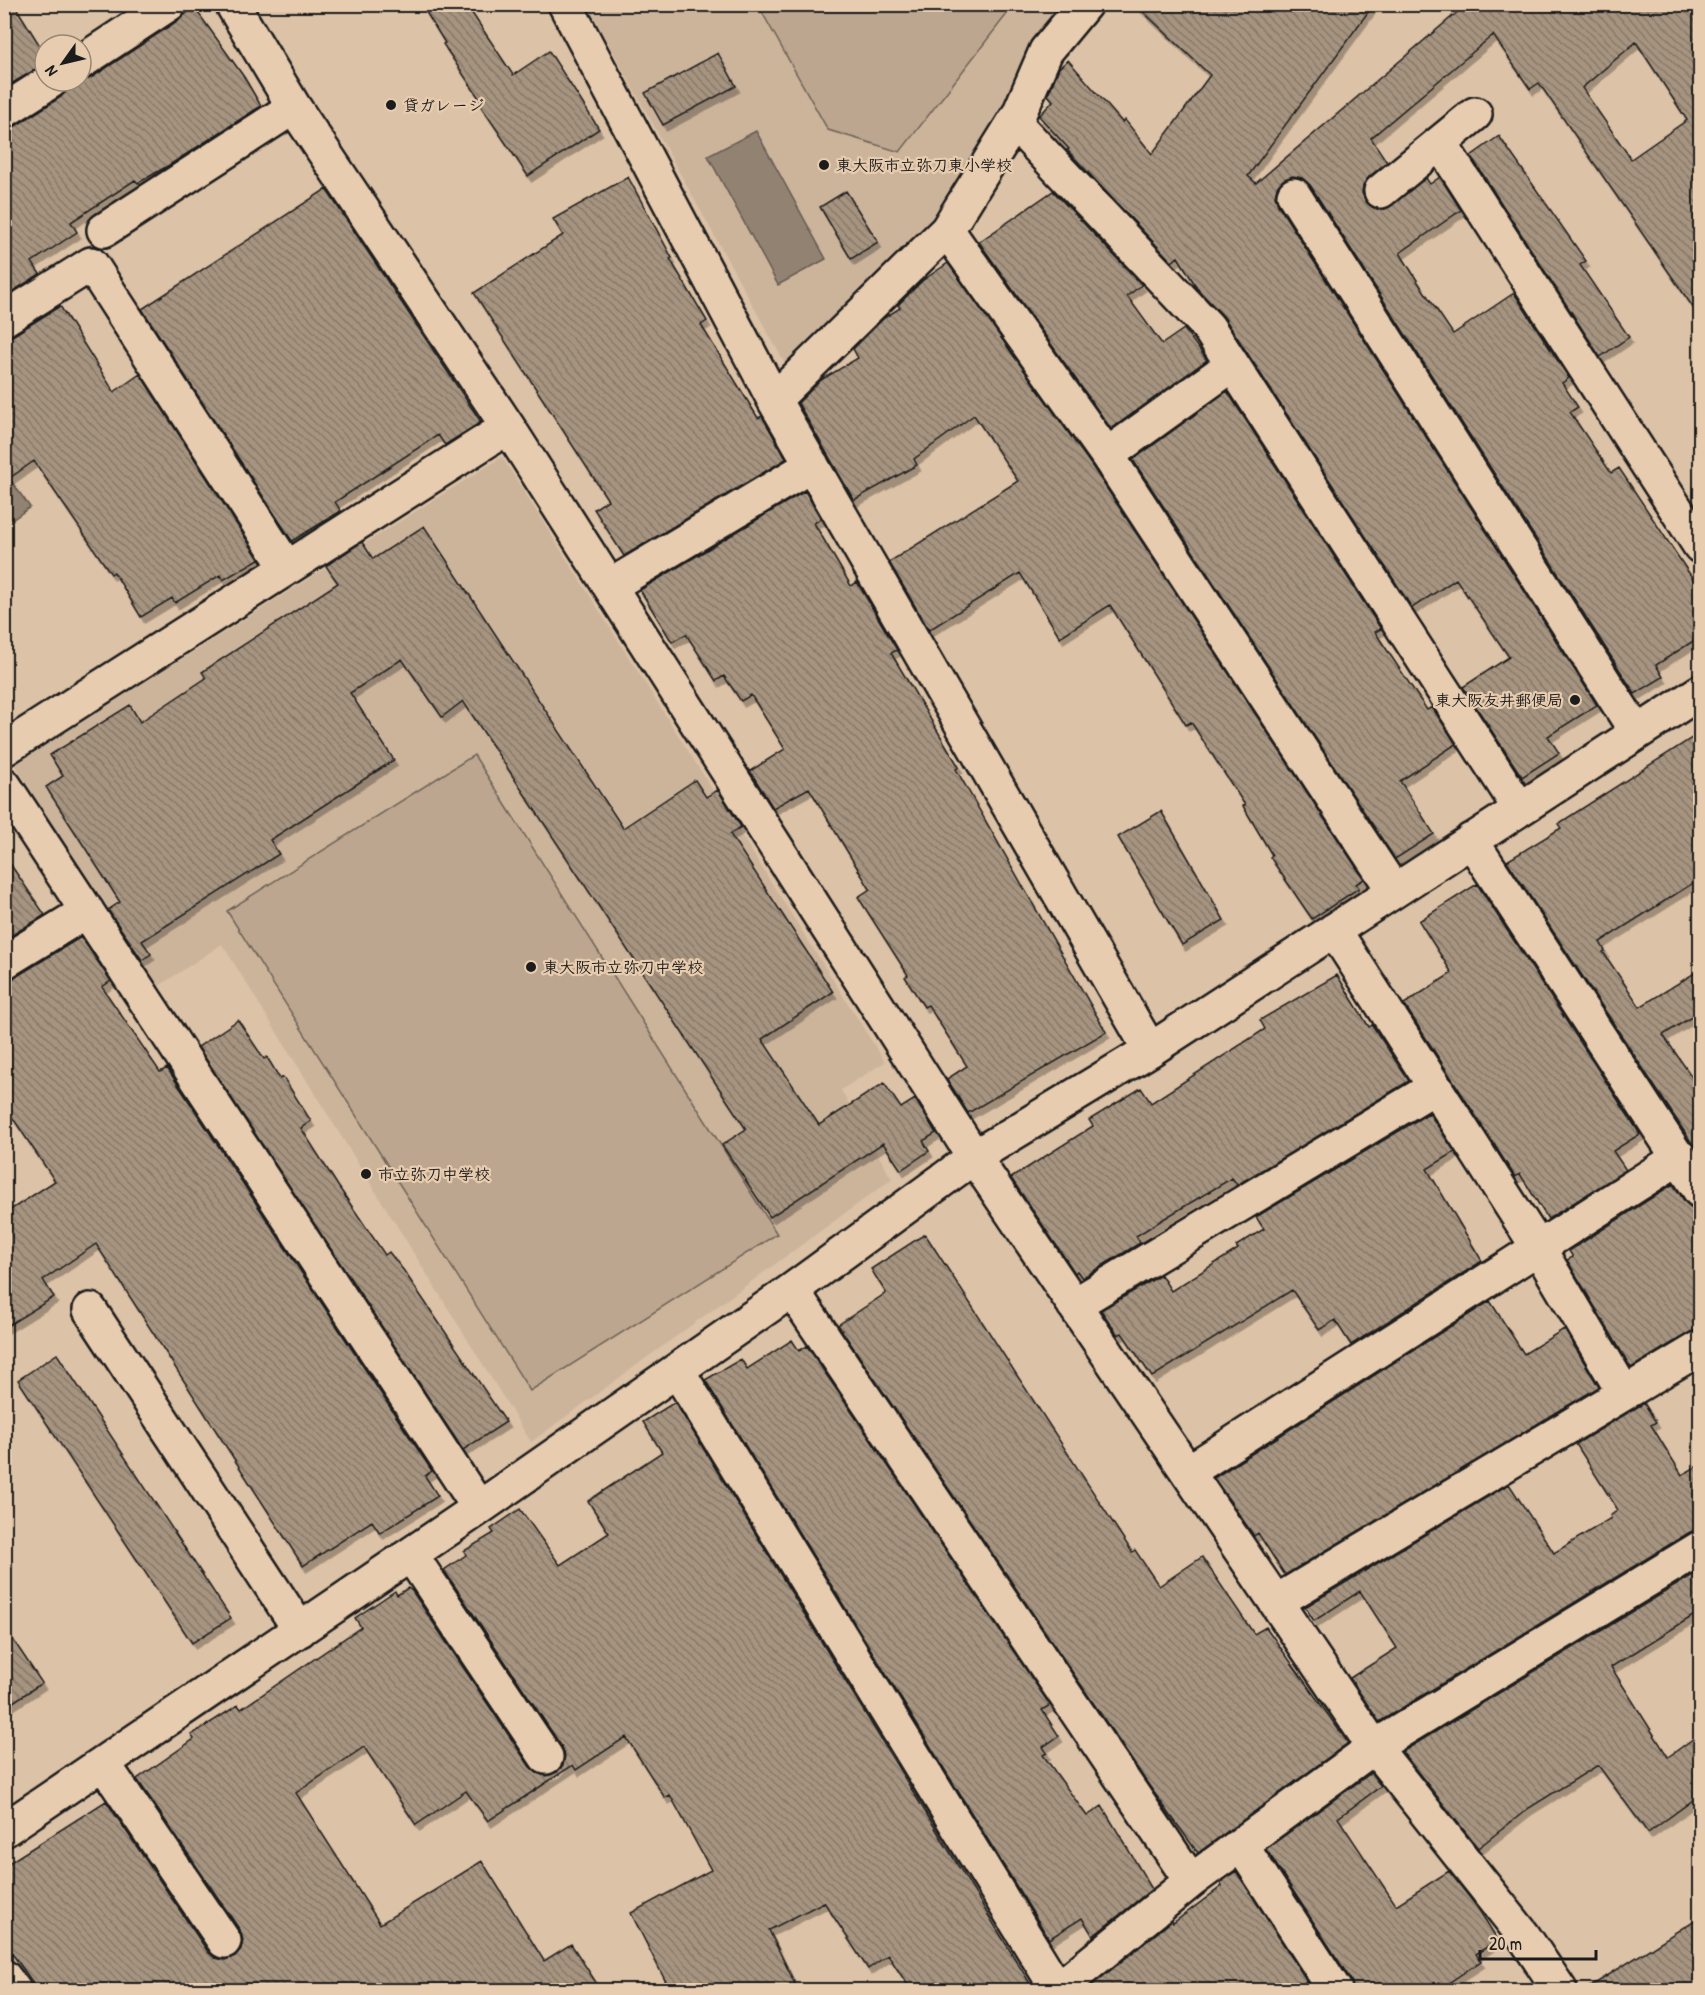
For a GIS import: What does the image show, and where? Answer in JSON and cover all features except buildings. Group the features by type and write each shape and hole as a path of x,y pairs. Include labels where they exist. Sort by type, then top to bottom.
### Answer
{"street":[{"path":"93,54 169,4"},
{"path":"232,4 294,107 508,427 974,1157 1374,1747 1523,1935 1560,1990"},
{"path":"565,4 774,400 1149,1050"},
{"path":"774,400 946,230 1014,122 1046,51 1085,4"},
{"path":"4,111 33,92"},
{"path":"104,230 294,107"},
{"path":"1381,191 1475,114"},
{"path":"1014,122 1208,327 1520,809"},
{"path":"1440,142 1701,546"},
{"path":"1294,195 1637,733"},
{"path":"946,230 1107,455 1394,891"},
{"path":"4,319 91,264 287,568"},
{"path":"1107,455 1232,365"},
{"path":"4,749 508,427"},
{"path":"610,586 812,465"},
{"path":"4,1830 479,1509 792,1290 974,1157 1149,1050 1701,692"},
{"path":"4,785 479,1509"},
{"path":"1471,840 1701,1191"},
{"path":"4,962 87,911"},
{"path":"1334,930 1539,1249 1624,1393"},
{"path":"1074,1305 1435,1087"},
{"path":"1188,1472 1680,1157"},
{"path":"792,1290 1191,1881"},
{"path":"90,1310 300,1630"},
{"path":"1276,1602 1701,1348"},
{"path":"677,1370 1057,1990 1191,1881 1374,1747 1701,1548"},
{"path":"411,1555 546,1757"},
{"path":"103,1763 224,1941"},
{"path":"1240,1845 1335,1990"},
{"path":"4,1977 14,1990"}],"shaded area":[{"name":"東大阪市立弥刀東小学校","path":"587,5 1070,5 941,214 788,369"},
{"path":"758,5 1014,5 900,152 828,130"},
{"path":"756,131 826,259 778,285 708,156"},
{"name":"東大阪市立弥刀中学校","path":"502,457 885,1062 841,1090 892,1179 531,1442 222,944 153,990 15,764"},
{"path":"4,471 30,507 5,525 4,525"},
{"path":"474,755 777,1234 530,1391 227,911"}],"place":[{"name":"貸ガレージ","path":"391,105"},
{"name":"東大阪市立弥刀東小学校","path":"824,165"},
{"name":"東大阪友井郵便局","path":"1575,700"},
{"name":"東大阪市立弥刀中学校","path":"531,967"},
{"name":"市立弥刀中学校","path":"366,1174"}]}
